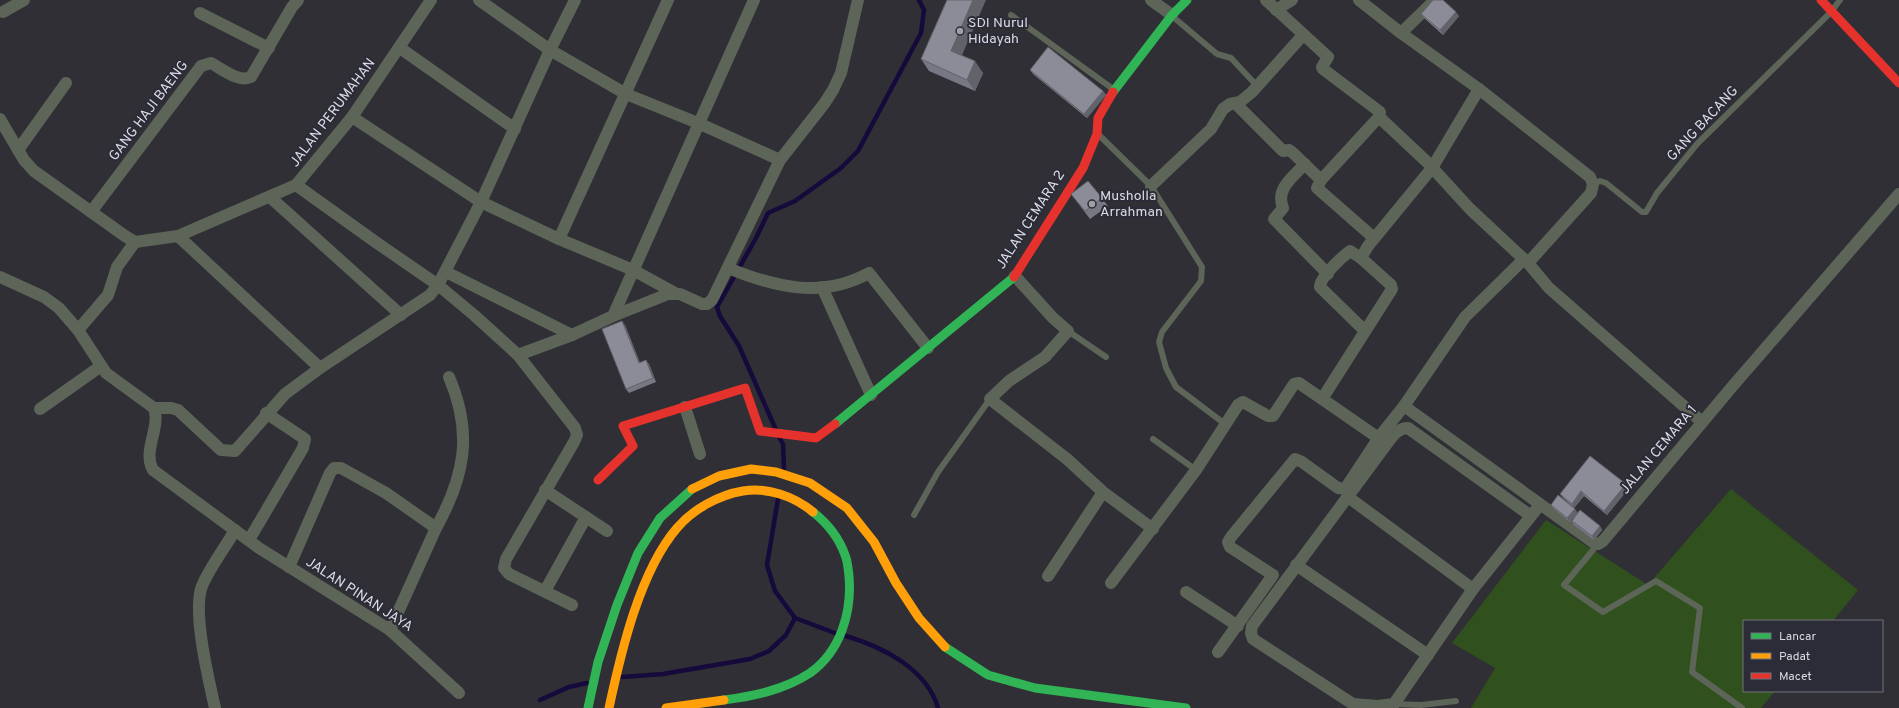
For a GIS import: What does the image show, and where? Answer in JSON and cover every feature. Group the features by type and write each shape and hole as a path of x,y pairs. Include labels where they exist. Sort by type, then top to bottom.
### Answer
{"main road":[{"name":"JALAN CEMARA 2","path":"685,407 746,388 760,431 816,438 871,395 1015,276 1083,168 1097,134 1098,118 1114,90 1172,15 1186,0"},
{"path":"1821,0 1899,83"},
{"path":"598,480 633,446 623,426 685,407"},
{"path":"588,708 598,662 617,605 638,553 660,518 688,491 719,476 751,470 776,472 810,483 847,508 874,542 896,583 919,618 947,650 988,675 1035,688 1092,697 1186,708"},
{"path":"609,708 618,664 636,610 656,562 674,530 698,510 722,495 751,489 778,493 804,504 829,525 845,555 851,587 847,621 834,647 818,666 802,677 773,690 666,708"}],"street":[{"path":"1,14 24,0"},
{"name":"GANG HAJI BAENG","path":"91,212 201,66 211,63 239,78 247,79 252,77 292,7 298,0"},
{"name":"JALAN PERUMAHAN","path":"135,242 178,236 296,185 352,117 431,0"},
{"path":"479,0 550,50 626,94 698,123 780,160"},
{"path":"0,277 44,297 59,308 78,330 106,372 154,408 171,408 178,410 221,450 235,451 266,413 285,394 320,368 402,315 430,295 438,285 481,202 550,50 576,0"},
{"path":"559,239 668,0"},
{"path":"613,316 754,0"},
{"path":"352,117 481,202 559,239 633,270 675,293 702,304 707,304 712,300 780,160 824,104 833,90 841,73 858,0"},
{"path":"1151,0 1172,15"},
{"path":"1266,0 1328,57 1322,69 1380,112 1378,117 1321,180 1317,188 1374,238"},
{"path":"1276,10 1292,0"},
{"path":"1218,652 1273,575 1230,547 1228,542 1231,537 1295,459 1302,462 1338,488 1345,489 1380,436 1404,406 1466,317 1526,261 1591,193 1593,184 1590,177 1479,88 1401,33 1359,0"},
{"path":"1401,33 1435,0"},
{"path":"200,13 269,48"},
{"path":"1151,186 1211,129 1223,109 1230,104 1236,104 1257,86 1303,35"},
{"path":"400,48 515,129"},
{"path":"18,150 66,83"},
{"path":"1361,258 1374,238 1432,168 1479,88"},
{"path":"1236,104 1283,150 1289,150 1293,153 1321,180"},
{"path":"1378,117 1432,168 1470,209 1526,261 1549,288 1702,422"},
{"path":"0,119 18,150 34,171 135,242 117,267 108,295 78,330"},
{"path":"1305,164 1282,190 1280,196 1283,208 1274,218 1328,274"},
{"path":"296,185 438,285 518,355 575,428 577,435 506,558 504,568 509,574 572,605"},
{"name":"JALAN CEMARA 1","path":"1598,544 1603,542 1702,422 1899,194"},
{"path":"270,197 402,315"},
{"path":"178,236 320,368"},
{"path":"1322,398 1365,331 1392,287 1361,258 1350,251 1321,282 1320,287 1365,331"},
{"path":"728,268 747,276 805,289 858,279 868,273 928,348"},
{"path":"446,272 572,335"},
{"path":"1015,276 1053,318 1068,331 1045,357 1009,380 990,399 1067,459 1103,492 1153,529"},
{"path":"822,287 871,395"},
{"path":"518,355 572,335 613,316 668,294 675,293"},
{"path":"40,409 101,366"},
{"path":"390,630 436,528 448,507 459,479 463,457 462,416 457,396 449,377"},
{"path":"1111,583 1196,470 1240,403 1243,402 1268,416 1273,416 1296,383 1322,398 1364,429 1377,437 1380,436"},
{"path":"1404,406 1540,506 1594,543 1598,544"},
{"path":"685,407 700,454"},
{"name":"JALAN PINAN JAYA","path":"154,408 156,415 149,457 153,470 249,540 289,567 390,630 459,693"},
{"path":"249,540 302,448 305,439 266,413"},
{"path":"1531,516 1408,428 1398,430 1252,626 1251,633 1253,639 1353,704 1378,706 1394,704 1473,589 1540,506"},
{"path":"289,567 330,473 334,468 341,468 386,493 436,528"},
{"path":"545,490 607,531"},
{"path":"1048,576 1103,492"},
{"path":"1348,497 1473,589"},
{"path":"545,591 586,518"},
{"path":"215,708 202,638 200,599 203,585 235,530"},
{"path":"1296,565 1428,655"},
{"path":"1186,592 1238,626"}],"lane":[{"path":"1831,12 1840,0"},
{"name":"GANG BACANG","path":"1593,184 1600,181 1606,183 1642,212 1646,212 1657,193 1697,144 1831,12"},
{"path":"1011,15 1114,90"},
{"path":"1172,15 1217,54 1231,58 1257,86"},
{"path":"1097,134 1151,186 1202,267 1203,274 1201,281 1160,337 1159,342 1166,368 1176,387 1226,424"},
{"path":"1068,331 1106,357"},
{"path":"914,515 938,472 990,399"},
{"path":"1153,438 1196,470"},
{"path":"1598,544 1564,585 1603,612 1656,581 1700,608 1692,672 1742,708"},
{"path":"1394,704 1421,705 1456,701"}],"green space":[{"path":"1731,489 1858,590 1834,620 1743,620 1743,692 1774,692 1761,708 1471,708 1495,668 1452,643 1546,520 1648,585"}],"building":[{"path":"947,0 973,0 951,51 975,61 967,80 921,59"},
{"path":"1433,0 1443,0 1456,12 1440,30 1421,14"},
{"path":"1048,47 1103,91 1084,114 1030,70"},
{"path":"1088,181 1102,198 1085,211 1071,194"},
{"path":"622,321 639,363 646,360 653,378 626,389 602,329"},
{"path":"1590,456 1626,484 1604,511 1581,491 1572,504 1560,494"},
{"path":"1558,495 1575,509 1567,518 1551,505"},
{"path":"1580,510 1600,526 1592,536 1572,521"}],"waterway":[{"path":"776,430 739,346 720,316 717,307 756,238 768,213 795,201 841,168 858,151 921,33 924,10 919,0"},
{"path":"779,437 783,444 784,468"},
{"path":"778,499 767,565 775,591 795,618 835,633"},
{"path":"622,677 663,674 750,659 769,651 786,635 795,618"},
{"path":"846,636 874,646 888,653 914,671 932,694 938,708"},
{"path":"540,700 569,687 587,683"}],"traffic: fast":[{"path":"1113,92 1172,15 1187,0"},
{"path":"835,424 1014,277"},
{"path":"588,708 598,662 617,605 638,553 660,518 692,489"},
{"path":"724,700 779,688 800,679 821,664 830,654 837,642 842,630 849,603 849,576 847,563 836,537 828,526 813,512"},
{"path":"945,647 988,675 1035,688 1186,708"}],"traffic: slow":[{"path":"692,489 719,476 751,469 776,472 810,483 847,508 874,542 896,583 919,618 945,647"},
{"path":"609,708 619,662 642,589 652,566 664,546 683,521 716,499 734,493 752,490 761,490 789,497 806,506 813,512"},
{"path":"666,708 724,700"}],"traffic: jam":[{"path":"1821,0 1899,83"},
{"path":"1014,277 1083,168 1097,134 1098,118 1113,92"},
{"path":"598,480 633,446 623,426 745,388 760,431 816,438 835,424"}],"place":[{"name":"SDI Nurul Hidayah","path":"960,31"},
{"name":"Musholla Arrahman","path":"1092,204"}]}
